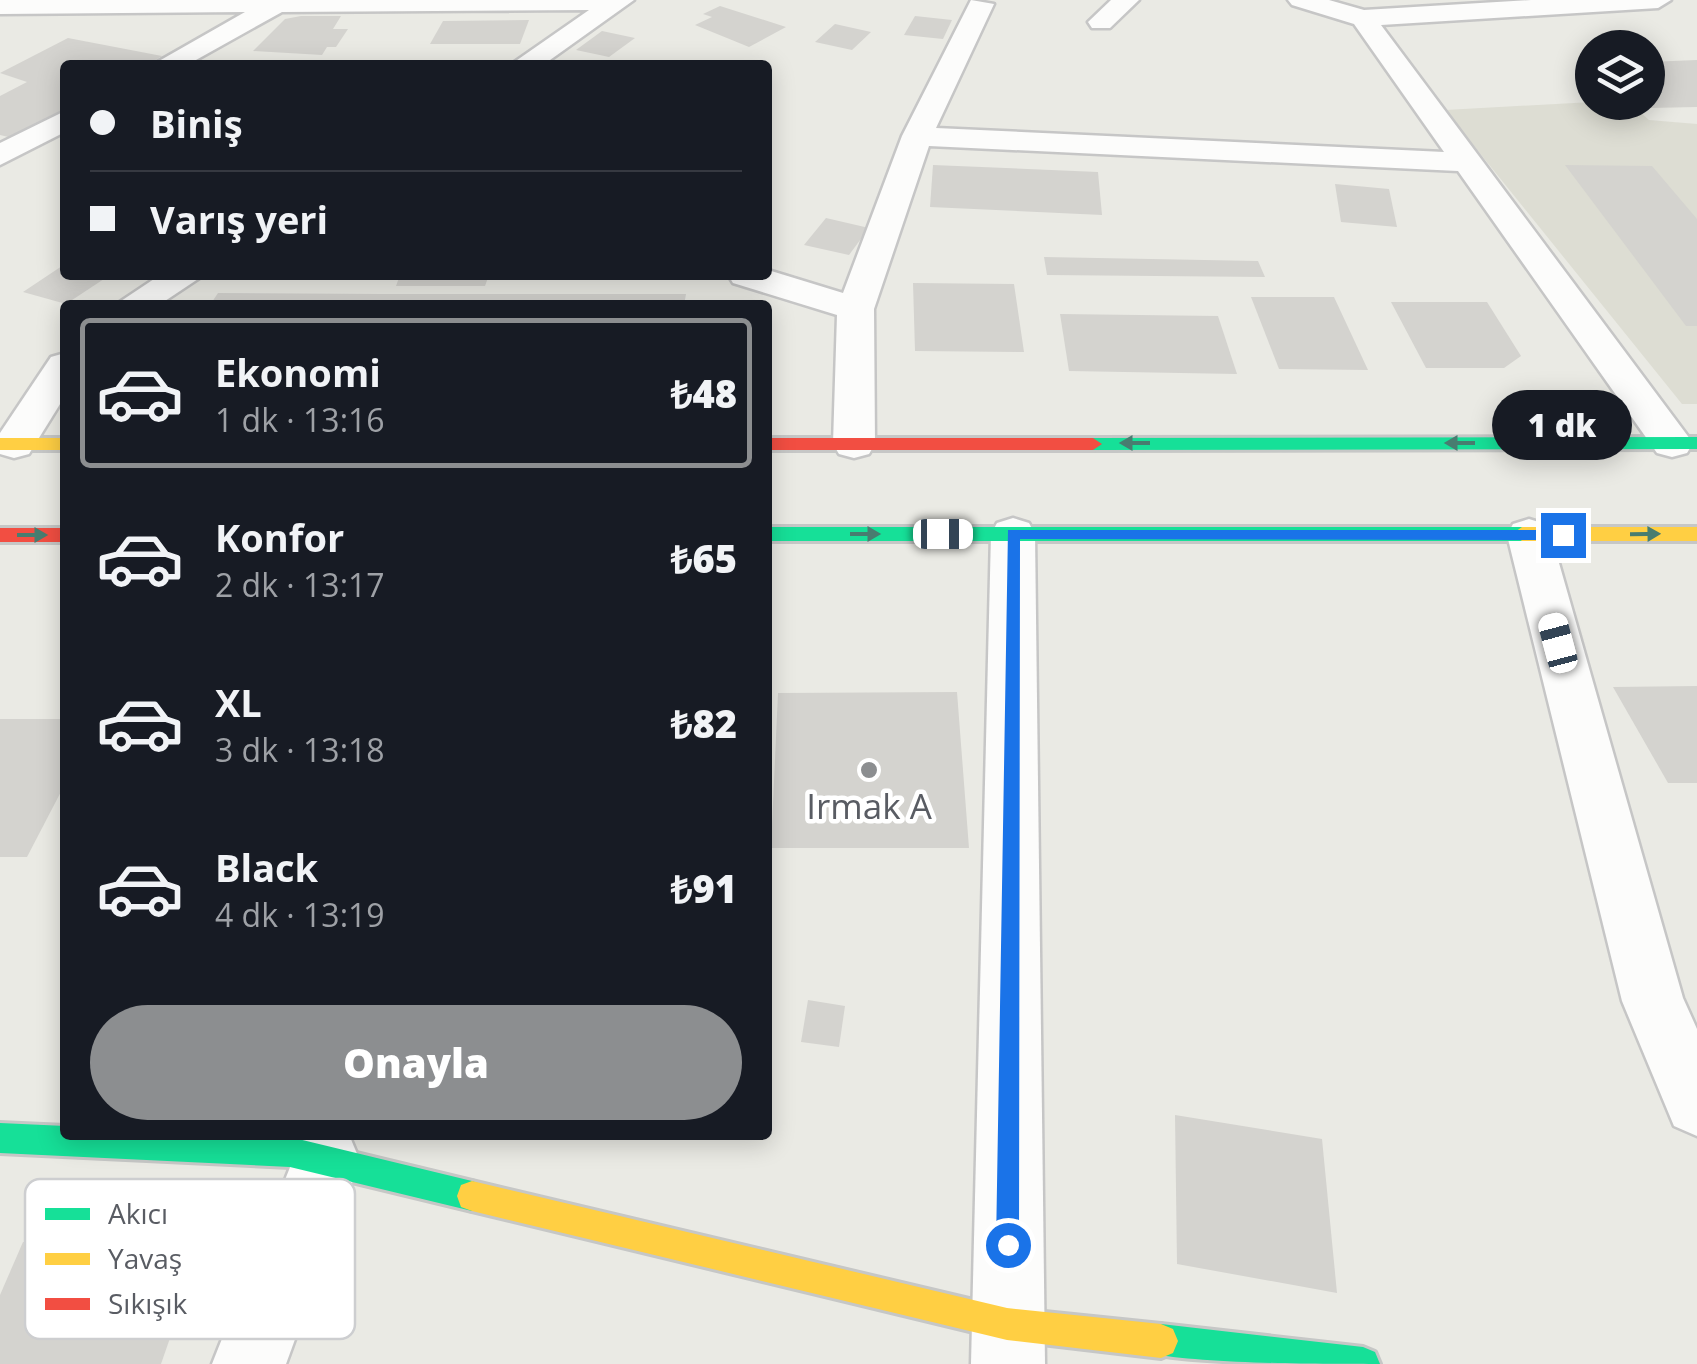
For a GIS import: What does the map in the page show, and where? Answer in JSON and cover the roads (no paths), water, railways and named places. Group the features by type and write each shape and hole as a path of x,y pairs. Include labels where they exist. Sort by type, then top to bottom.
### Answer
{"main road":[{"path":"772,444 1684,443"},
{"path":"7,444 60,444"},
{"path":"772,534 1697,534"},
{"path":"0,535 60,535"},
{"path":"0,1138 304,1149 1008,1344 1363,1364"}],"street":[{"path":"1101,22 1126,0"},
{"path":"1301,0 1364,18 1658,0"},
{"path":"6,5 619,1"},
{"path":"531,60 619,1"},
{"path":"175,60 281,2"},
{"path":"854,444 856,308 917,136 982,4"},
{"path":"1364,18 1464,162 1684,443"},
{"path":"0,156 60,123"},
{"path":"917,136 1464,162"},
{"path":"142,300 177,280"},
{"path":"763,280 856,308"},
{"path":"7,444 60,372"},
{"path":"1008,1344 1013,534"},
{"path":"1529,536 1675,1002 1697,1103"},
{"path":"296,1179 304,1149"},
{"path":"249,1364 255,1339"}],"place":[{"name":"Irmak A","path":"869,770"}]}
